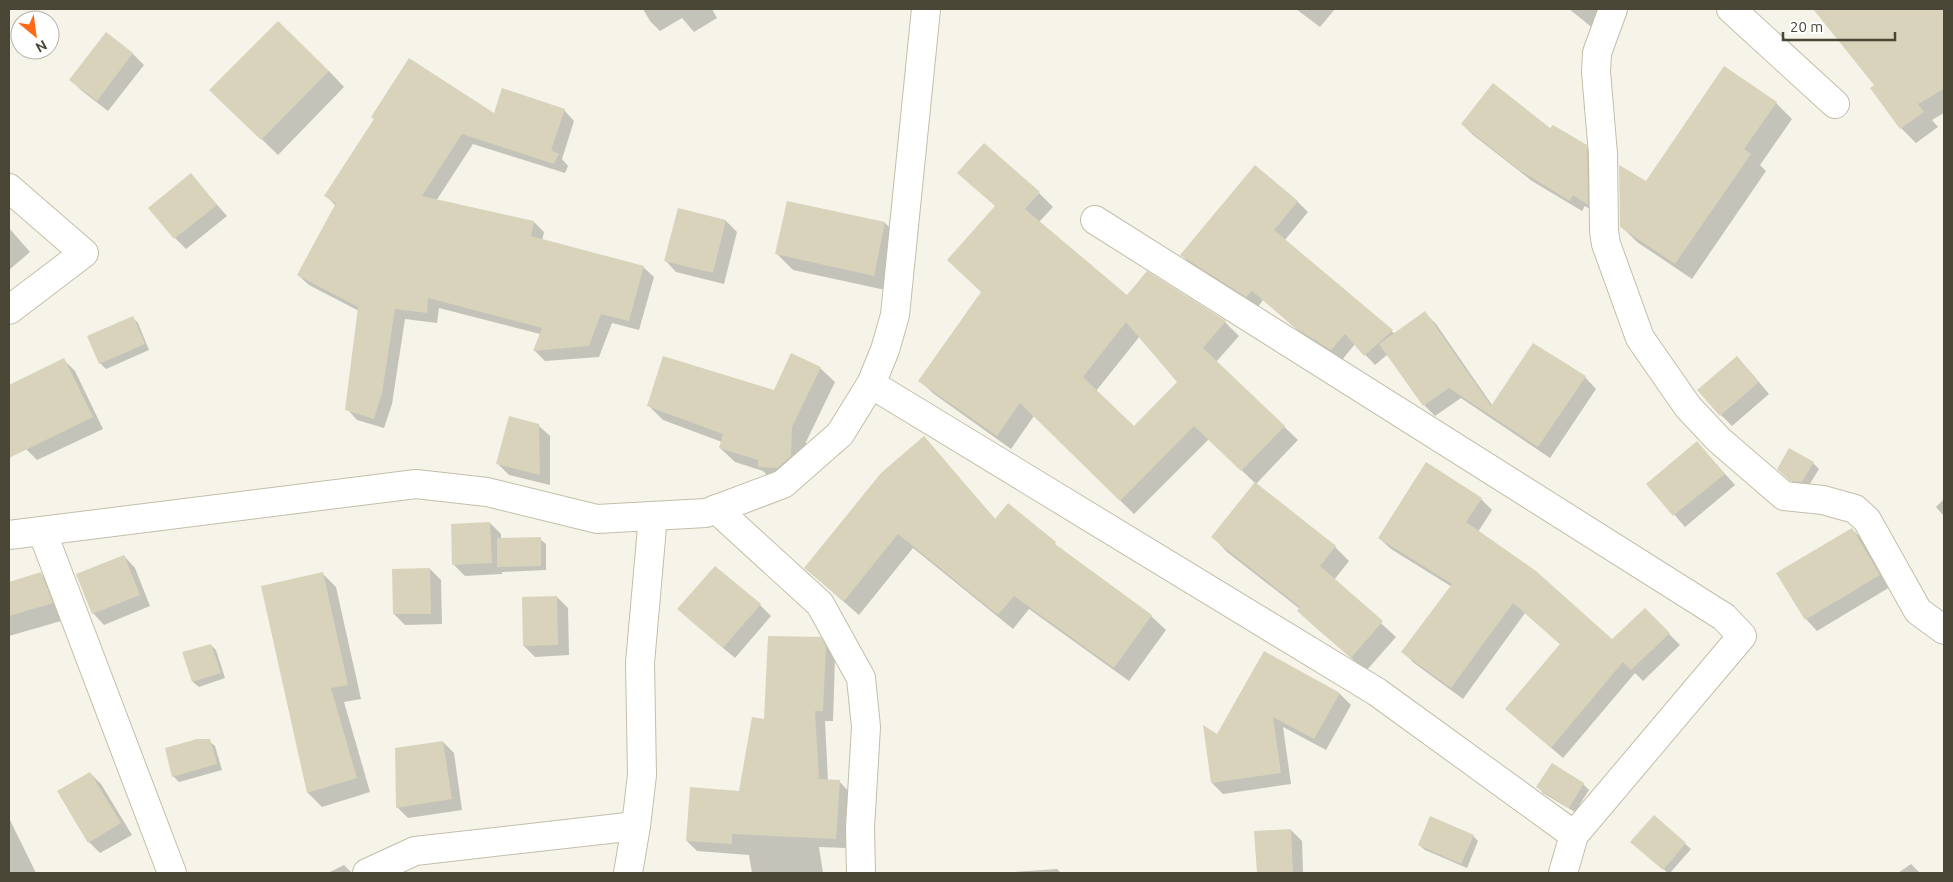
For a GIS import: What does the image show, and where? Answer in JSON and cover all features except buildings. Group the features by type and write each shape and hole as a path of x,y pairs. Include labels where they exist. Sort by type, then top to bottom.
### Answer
{"street":[{"path":"9,535 416,484 487,492 597,519 706,513 783,484 840,434 871,384 885,350 895,315 926,9"},
{"path":"1613,9 1598,53 1596,72 1603,154 1604,231 1606,244 1640,338 1688,407 1719,440 1784,496 1823,500 1855,509 1867,520 1918,611 1944,630"},
{"path":"1731,9 1835,104"},
{"path":"9,188 84,253 9,310"},
{"path":"1095,220 1724,617 1742,636 1574,835 1563,873"},
{"path":"871,384 1376,692 1574,835"},
{"path":"716,509 820,604 861,678 866,728 860,828 861,873"},
{"path":"628,873 642,775 640,664 653,516"},
{"path":"42,531 172,873"},
{"path":"367,873 415,851 636,826"}]}
